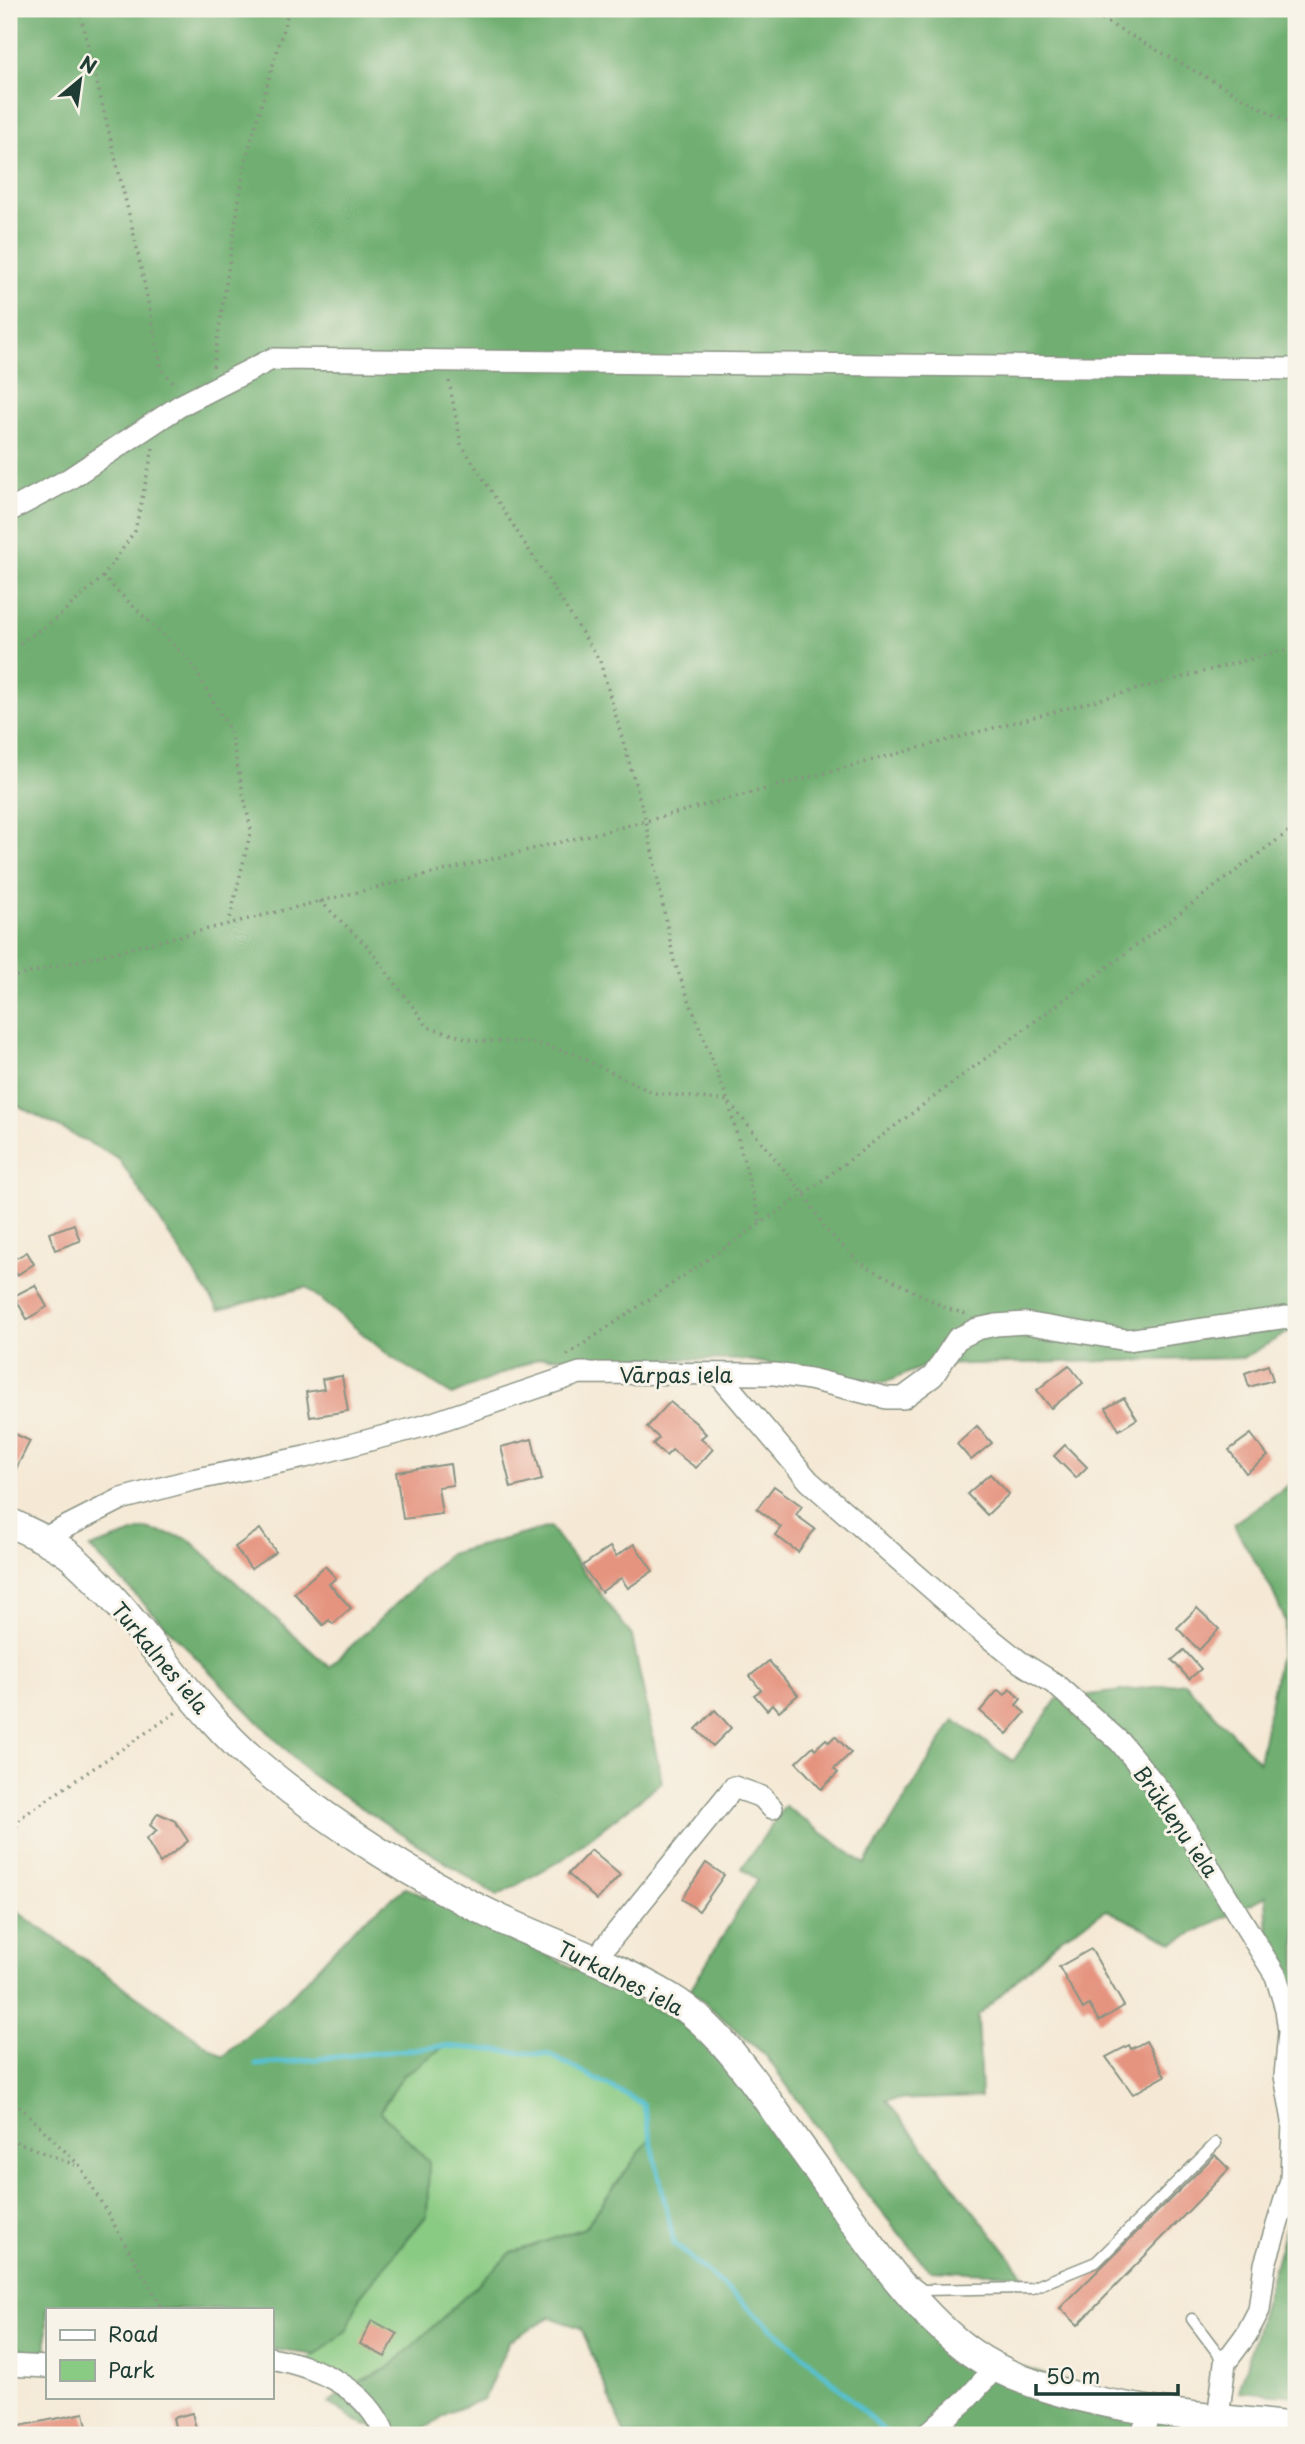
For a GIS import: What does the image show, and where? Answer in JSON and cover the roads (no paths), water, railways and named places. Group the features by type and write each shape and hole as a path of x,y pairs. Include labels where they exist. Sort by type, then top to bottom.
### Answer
{"main road":[{"name":"Turkalnes iela","path":"9,1522 71,1556 103,1589 195,1699 265,1770 399,1863 497,1917 597,1961 671,1998 700,2020 738,2063 886,2263 945,2331 996,2367 1075,2396 1149,2409 1296,2427"}],"street":[{"path":"9,511 69,478 159,419 272,359 445,359 1063,369 1296,369"},
{"name":"Vārpas iela","path":"47,1541 54,1533 121,1499 192,1480 305,1457 439,1421 551,1380 580,1373 775,1374 810,1379 887,1398 903,1398 933,1376 957,1339 977,1329 1002,1324 1056,1327 1127,1340 1287,1317 1296,1323"},
{"name":"Brūkleņu iela","path":"719,1375 809,1481 976,1627 1020,1662 1055,1684 1120,1742 1167,1799 1276,1976 1286,2009 1289,2032 1285,2076 1293,2121 1291,2180 1265,2264 1259,2310 1246,2335 1225,2363 1218,2418"},
{"path":"597,1961 604,1948 734,1787 762,1797 772,1808"},
{"path":"273,2358 302,2364 356,2393 376,2416 385,2435"},
{"path":"9,2365 46,2367"},
{"path":"926,2435 967,2399 996,2367"},
{"path":"1140,2435 1147,2423 1149,2409"}],"lane":[{"path":"886,2263 923,2290 1032,2288 1096,2262 1216,2143"},
{"path":"1192,2319 1225,2363"}],"waterway":[{"path":"256,2065 445,2046 550,2055 643,2104 674,2243 829,2378 888,2435"}]}
